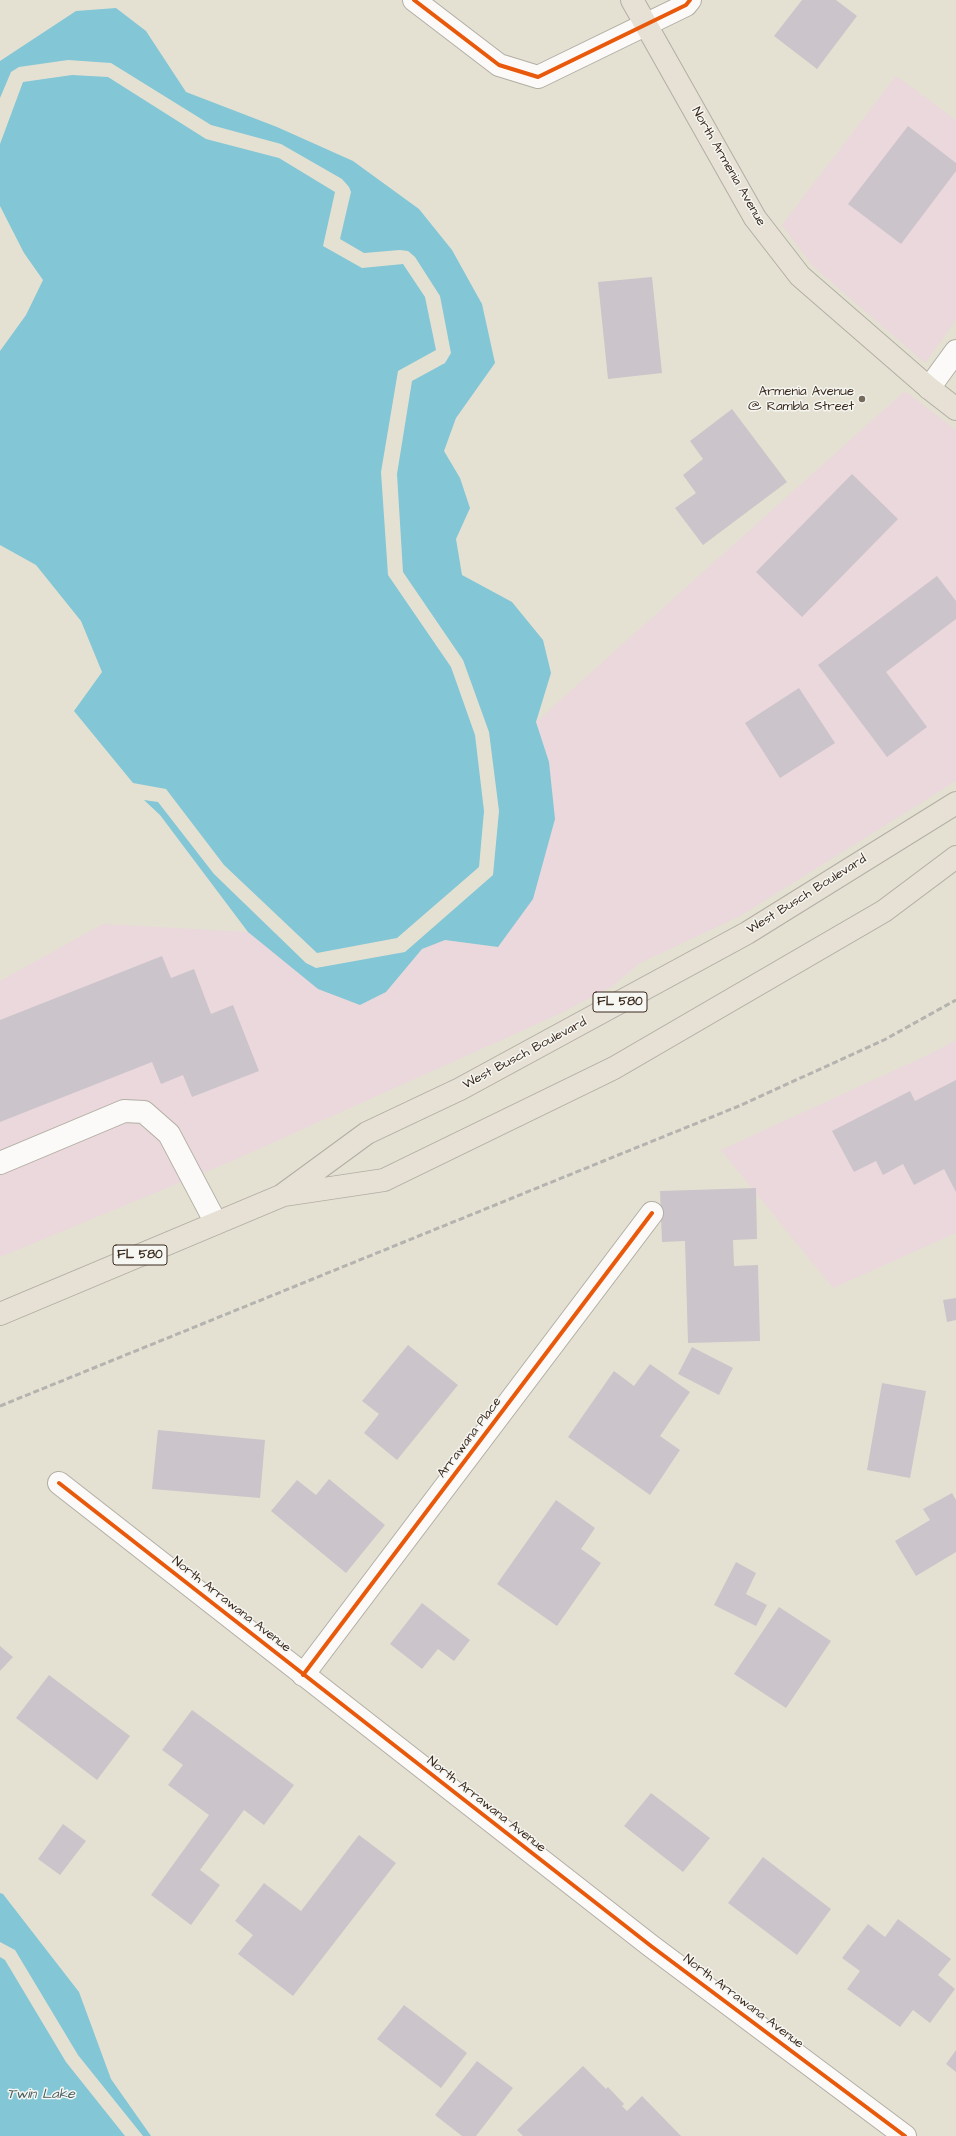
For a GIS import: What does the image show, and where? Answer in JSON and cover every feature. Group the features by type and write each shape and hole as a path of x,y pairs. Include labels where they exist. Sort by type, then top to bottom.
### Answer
{"main road":[{"name":"North Armenia Avenue","path":"632,0 755,218 800,276 929,388 956,409"},
{"name":"West Busch Boulevard","path":"281,1196 366,1133 460,1089 746,933 956,803"},
{"name":"West Busch Boulevard","path":"0,1314 281,1196 384,1180 614,1068 884,911 956,857"}],"street":[{"path":"414,0 499,65 538,78 686,5 690,0"},
{"path":"929,388 956,351"},
{"path":"0,1163 124,1111 144,1112 169,1134 216,1223"},
{"name":"Arrawana Place","path":"303,1675 652,1213"},
{"name":"North Arrawana Avenue","path":"59,1483 651,1946 905,2136"}],"shaded area":[{"path":"896,76 956,120 956,320 925,363 813,266 782,225"},
{"path":"905,391 956,430 956,781 740,916 640,963 611,987 557,1015 232,1161 0,1257 0,981 103,924 248,932 318,989 386,992 422,949 445,940 498,947 549,762 536,722"},
{"path":"956,1040 956,1233 833,1288 721,1150 928,1055"}],"water":[{"path":"116,8 146,31 186,92 277,127 353,161 419,209 452,250 482,304 495,363 456,418 444,451 460,478 470,508 456,539 462,575 512,602 543,640 551,673 536,722 549,762 555,819 533,899 498,947 445,940 422,949 386,992 360,1005 318,989 248,932 160,815 144,800 158,802 214,874 306,963 316,968 405,952 493,875 499,811 489,732 463,660 403,572 397,474 412,381 445,363 451,353 440,296 415,257 408,251 400,250 364,253 340,239 351,192 349,187 342,179 281,144 211,125 111,63 68,60 19,67 11,72 0,98 0,61 76,11"},
{"path":"72,75 108,77 206,139 279,158 335,192 323,246 362,268 403,264 425,297 436,350 398,371 381,472 388,575 451,667 475,735 484,811 479,867 397,938 317,953 224,865 166,789 133,783 74,711 102,672 81,621 36,565 0,545 0,351 26,315 43,280 24,253 0,206 0,144 23,82"},
{"path":"0,1893 3,1894 79,1992 111,2079 151,2136 143,2136 78,2055 15,1950 0,1942"},
{"name":"Twin Lake","path":"0,1957 5,1960 66,2062 125,2136 0,2136"}],"building":[{"path":"802,0 836,0 857,16 817,69 774,36"},
{"path":"908,126 956,163 956,171 901,244 848,204"},
{"path":"652,277 662,373 608,379 598,282"},
{"path":"732,409 787,482 703,545 675,508 696,493 683,475 703,459 690,441"},
{"path":"852,474 898,519 802,617 756,572"},
{"path":"937,576 956,601 956,619 886,672 927,727 887,757 818,665"},
{"path":"799,688 835,743 780,778 745,723"},
{"path":"162,956 171,978 194,969 211,1014 233,1005 259,1071 192,1097 183,1075 161,1084 152,1062 0,1122 0,1020"},
{"path":"956,1080 956,1192 944,1169 914,1185 903,1164 883,1175 876,1161 854,1172 832,1131 910,1091 915,1101"},
{"path":"756,1188 757,1239 733,1240 734,1266 758,1265 760,1341 688,1343 685,1241 662,1242 660,1191"},
{"path":"956,1298 956,1320 947,1322 943,1300"},
{"path":"408,1345 458,1385 397,1460 364,1433 379,1414 362,1401"},
{"path":"692,1347 733,1368 719,1395 678,1374"},
{"path":"650,1364 690,1392 660,1436 680,1450 650,1495 568,1437 614,1371 634,1386"},
{"path":"882,1383 926,1391 910,1478 867,1470"},
{"path":"158,1430 265,1440 260,1498 152,1489"},
{"path":"329,1479 385,1525 346,1573 271,1511 297,1480 316,1495"},
{"path":"952,1493 956,1500 956,1552 916,1576 895,1541 930,1520 923,1509"},
{"path":"556,1500 595,1528 581,1549 601,1563 557,1626 497,1584"},
{"path":"736,1562 756,1573 746,1594 767,1605 756,1626 714,1605"},
{"path":"422,1603 470,1640 454,1661 438,1649 422,1669 390,1644"},
{"path":"779,1607 831,1641 786,1708 734,1674"},
{"path":"0,1646 13,1657 0,1671"},
{"path":"49,1675 130,1736 97,1780 16,1718"},
{"path":"192,1710 294,1785 264,1825 244,1810 200,1870 220,1885 191,1925 151,1895 209,1815 168,1785 183,1765 162,1750"},
{"path":"651,1793 710,1838 683,1872 624,1826"},
{"path":"63,1824 86,1841 60,1875 38,1859"},
{"path":"359,1835 396,1863 293,1996 238,1954 253,1935 235,1921 264,1883 301,1911"},
{"path":"763,1857 831,1909 797,1955 728,1903"},
{"path":"898,1919 951,1959 938,1975 955,1989 930,2023 913,2010 900,2027 847,1989 860,1971 842,1958 868,1924 885,1937"},
{"path":"404,2005 467,2053 441,2088 377,2039"},
{"path":"956,2050 956,2072 946,2064"},
{"path":"477,2061 513,2088 476,2136 462,2136 435,2115"},
{"path":"583,2066 606,2089 608,2087 624,2104 622,2106 627,2111 642,2096 681,2136 523,2136 517,2130"}],"railway":[{"path":"0,1406 739,1106 884,1040 956,1000"}],"cycle path":[{"path":"414,0 499,65 538,77 686,5 690,0"},
{"path":"303,1675 652,1213"},
{"path":"59,1483 651,1946 905,2136"}],"place":[{"name":"Armenia Avenue @ Rambla Street","path":"862,399"}]}
